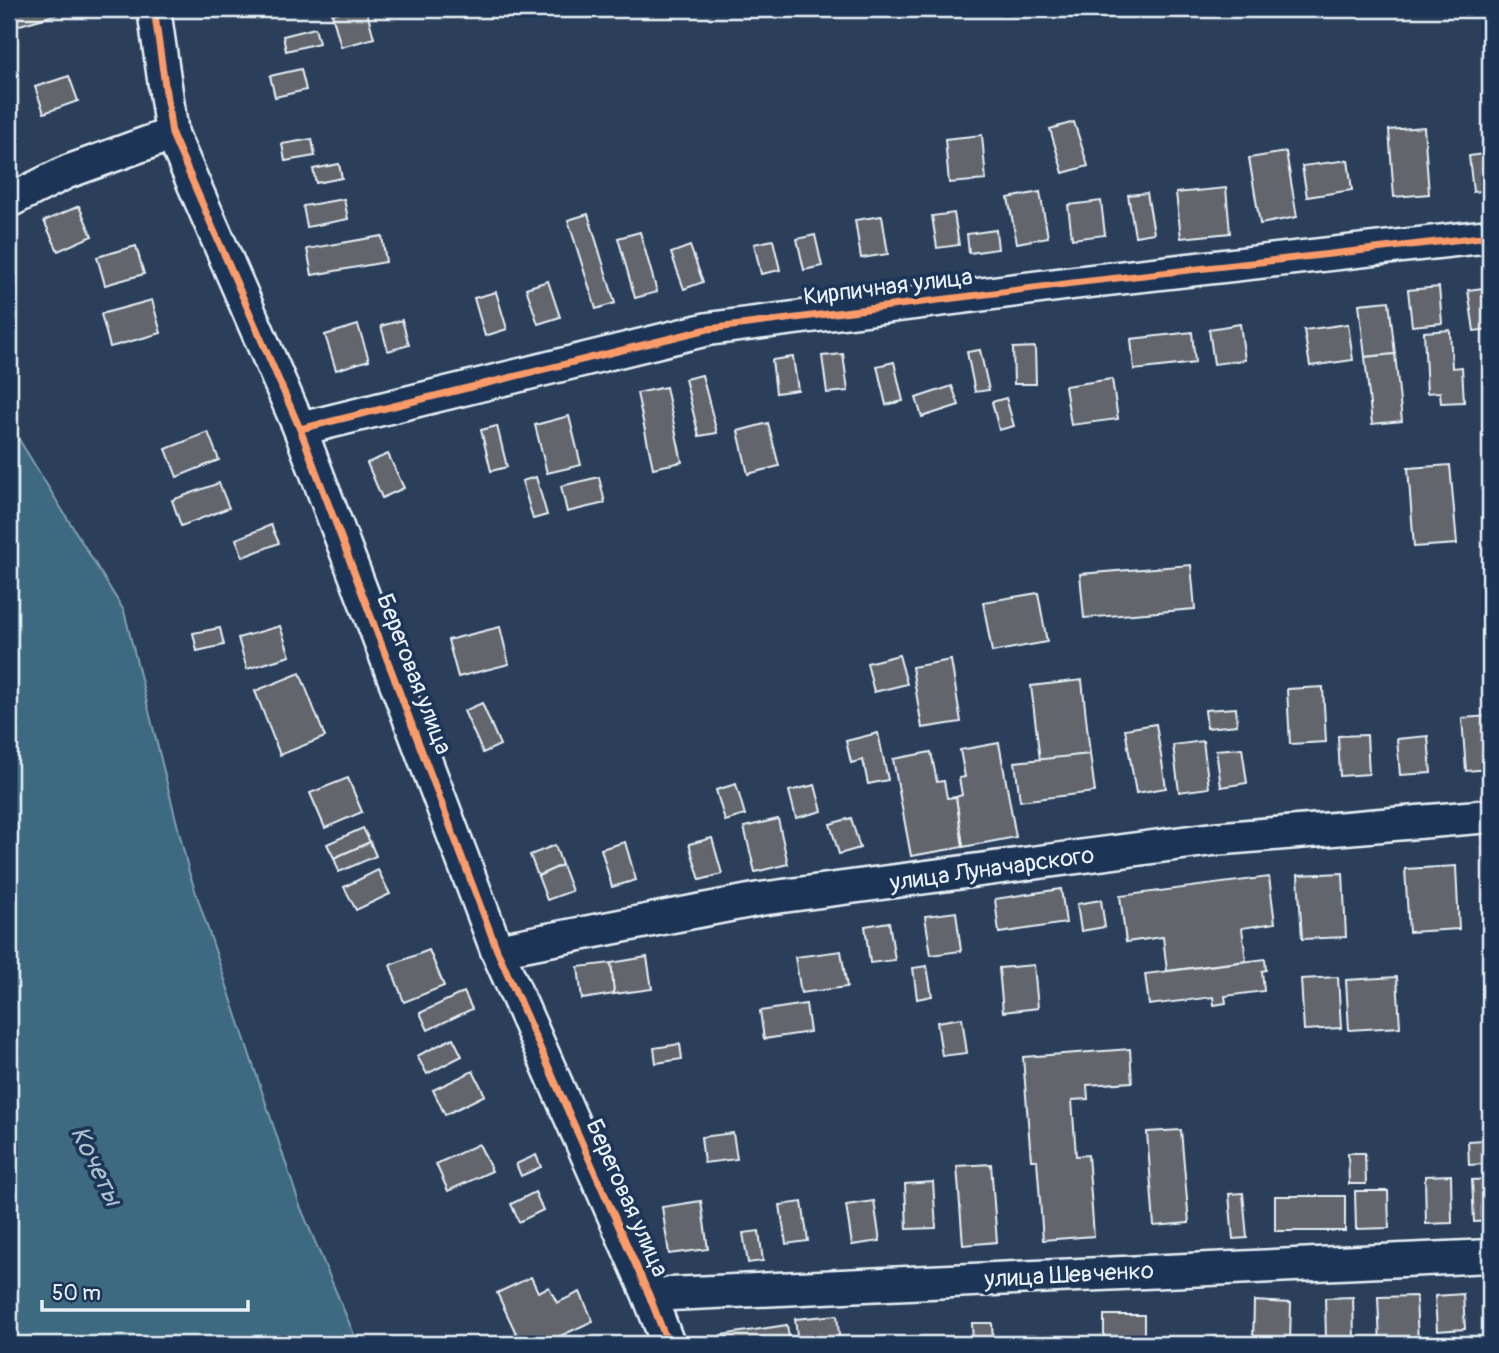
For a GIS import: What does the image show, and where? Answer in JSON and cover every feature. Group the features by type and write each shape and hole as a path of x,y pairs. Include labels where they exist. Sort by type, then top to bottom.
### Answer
{"street":[{"name":"Береговая улица","path":"154,9 173,134 300,429 497,950 649,1295 667,1344"},
{"path":"9,201 67,172 173,134"},
{"name":"Кирпичная улица","path":"300,429 708,329 1059,285 1490,236"},
{"name":"улица Луначарского","path":"497,950 760,899 1213,839 1490,816"},
{"name":"улица Шевченко","path":"649,1295 1490,1256"}],"water":[{"name":"Кочеты","path":"9,423 124,611 189,872 300,1206 358,1344 9,1344"}],"building":[{"path":"11,9 68,9 69,11 16,26"},
{"path":"351,9 366,9 374,38 341,47 332,14"},
{"path":"315,28 319,43 286,51 283,36"},
{"path":"301,69 306,90 275,97 270,76"},
{"path":"69,76 78,101 44,113 35,87"},
{"path":"1074,122 1088,166 1063,173 1050,129"},
{"path":"1424,127 1429,194 1394,197 1389,130"},
{"path":"982,135 986,180 949,183 945,139"},
{"path":"312,139 315,156 285,161 282,144"},
{"path":"1286,152 1297,217 1260,224 1249,158"},
{"path":"1490,153 1490,190 1473,192 1469,156"},
{"path":"1348,160 1352,190 1307,197 1302,166"},
{"path":"339,164 342,178 316,183 313,169"},
{"path":"1226,188 1230,233 1181,238 1176,193"},
{"path":"1040,192 1048,237 1017,243 1008,198"},
{"path":"1147,193 1154,233 1135,236 1128,195"},
{"path":"344,199 348,219 307,227 303,206"},
{"path":"1101,201 1105,235 1072,239 1068,205"},
{"path":"79,206 92,236 58,251 44,221"},
{"path":"954,213 959,245 937,248 932,216"},
{"path":"588,214 615,303 596,309 568,220"},
{"path":"882,216 888,254 861,258 855,220"},
{"path":"996,230 998,249 969,253 967,234"},
{"path":"640,232 657,292 635,298 618,238"},
{"path":"815,235 822,266 804,270 797,239"},
{"path":"382,236 386,262 312,275 307,249"},
{"path":"773,240 780,270 761,274 754,244"},
{"path":"136,246 144,274 105,285 97,257"},
{"path":"690,246 703,282 684,289 671,253"},
{"path":"548,281 560,317 538,324 526,288"},
{"path":"1439,287 1442,323 1412,326 1408,290"},
{"path":"1490,287 1490,329 1474,331 1468,290"},
{"path":"496,292 507,329 485,336 474,298"},
{"path":"152,300 161,333 110,347 101,314"},
{"path":"1389,301 1395,354 1365,357 1359,304"},
{"path":"402,320 409,345 388,351 381,326"},
{"path":"1240,324 1245,360 1214,364 1209,329"},
{"path":"1348,324 1353,360 1310,366 1304,330"},
{"path":"358,325 369,360 336,370 325,335"},
{"path":"1450,330 1452,368 1462,367 1464,402 1441,403 1440,392 1427,393 1424,332"},
{"path":"1192,332 1195,363 1134,370 1131,339"},
{"path":"1035,347 1036,384 1014,384 1013,348"},
{"path":"980,350 989,390 975,392 967,352"},
{"path":"843,354 848,391 827,393 822,356"},
{"path":"1395,354 1402,421 1372,424 1365,357"},
{"path":"793,357 798,390 776,393 772,360"},
{"path":"894,362 903,401 886,405 877,366"},
{"path":"702,375 717,433 699,436 685,379"},
{"path":"1112,379 1118,419 1071,425 1065,386"},
{"path":"952,386 959,405 922,417 916,398"},
{"path":"666,387 682,462 653,468 637,393"},
{"path":"1006,398 1014,426 999,430 992,402"},
{"path":"569,416 581,465 547,473 535,425"},
{"path":"768,423 779,466 748,474 738,431"},
{"path":"497,426 507,467 491,471 481,430"},
{"path":"208,432 219,460 177,477 166,449"},
{"path":"388,454 404,488 382,498 367,463"},
{"path":"1450,465 1457,544 1414,547 1408,468"},
{"path":"536,477 547,515 533,519 522,481"},
{"path":"599,477 605,503 567,512 561,486"},
{"path":"219,483 229,508 181,526 172,500"},
{"path":"271,525 279,543 243,557 236,539"},
{"path":"1191,565 1195,609 1084,618 1080,574"},
{"path":"1038,593 1047,642 992,652 983,602"},
{"path":"280,626 290,656 247,669 238,638"},
{"path":"500,627 509,664 458,677 448,640"},
{"path":"220,628 224,645 197,651 193,633"},
{"path":"899,655 907,684 874,692 867,663"},
{"path":"951,660 961,722 922,728 912,667"},
{"path":"300,673 325,737 280,755 255,691"},
{"path":"1082,680 1090,754 1040,760 1031,686"},
{"path":"1323,687 1326,742 1290,744 1287,689"},
{"path":"482,703 500,745 483,753 464,711"},
{"path":"1236,708 1237,725 1207,728 1205,710"},
{"path":"1490,716 1490,769 1466,771 1462,718"},
{"path":"1156,724 1166,788 1136,793 1125,729"},
{"path":"878,733 888,780 868,784 863,760 851,763 846,741"},
{"path":"1367,735 1369,774 1340,776 1338,736"},
{"path":"1428,736 1431,773 1400,775 1397,739"},
{"path":"1203,741 1209,788 1179,792 1173,745"},
{"path":"999,743 1016,837 963,847 956,797 962,795 959,778 965,777 960,750"},
{"path":"1242,748 1247,783 1221,787 1216,750"},
{"path":"931,752 937,782 944,781 947,798 956,797 963,847 911,856 893,759"},
{"path":"1090,754 1095,792 1020,801 1015,762"},
{"path":"348,778 362,812 325,828 310,793"},
{"path":"736,784 745,815 725,821 716,790"},
{"path":"815,785 822,811 796,818 789,791"},
{"path":"851,818 860,848 839,854 830,824"},
{"path":"778,819 788,864 755,872 744,827"},
{"path":"363,828 370,842 334,858 327,844"},
{"path":"712,838 722,874 700,880 689,844"},
{"path":"370,842 376,856 339,872 334,858"},
{"path":"625,842 636,880 612,887 601,849"},
{"path":"555,845 562,865 538,876 530,855"},
{"path":"1490,850 1490,884 1487,884 1485,851"},
{"path":"562,865 572,891 547,900 538,876"},
{"path":"1456,866 1459,929 1409,932 1405,869"},
{"path":"378,870 390,894 356,910 344,887"},
{"path":"1343,873 1346,937 1302,939 1298,875"},
{"path":"1269,877 1275,923 1242,928 1246,961 1167,971 1163,937 1126,942 1120,896"},
{"path":"1061,889 1066,923 999,933 995,899"},
{"path":"1101,900 1105,927 1081,931 1077,904"},
{"path":"956,912 961,951 931,955 925,916"},
{"path":"889,922 895,960 870,963 865,926"},
{"path":"429,950 444,986 404,1002 390,965"},
{"path":"841,951 847,987 801,993 795,957"},
{"path":"647,957 652,989 614,994 611,963"},
{"path":"1265,959 1266,970 1262,971 1264,991 1225,996 1226,1003 1214,1005 1213,997 1149,1005 1145,974"},
{"path":"611,963 614,994 582,999 578,967"},
{"path":"1034,965 1038,1008 1003,1012 999,968"},
{"path":"927,966 932,996 917,999 913,968"},
{"path":"1338,977 1341,1028 1304,1030 1301,979"},
{"path":"1397,977 1400,1027 1349,1030 1346,980"},
{"path":"464,992 472,1009 428,1030 420,1013"},
{"path":"806,1004 810,1032 764,1039 760,1011"},
{"path":"962,1018 967,1053 942,1056 937,1022"},
{"path":"453,1038 462,1056 427,1074 417,1056"},
{"path":"680,1044 682,1059 656,1063 654,1048"},
{"path":"1130,1049 1132,1082 1087,1085 1088,1099 1072,1100 1076,1156 1088,1155 1094,1236 1043,1240 1037,1160 1031,1160 1023,1057"},
{"path":"473,1071 485,1095 445,1115 433,1090"},
{"path":"1181,1130 1189,1223 1154,1226 1147,1132"},
{"path":"733,1133 737,1159 704,1163 701,1137"},
{"path":"1484,1140 1485,1164 1469,1165 1468,1141"},
{"path":"479,1144 492,1171 448,1191 436,1164"},
{"path":"1348,1153 1365,1153 1366,1184 1349,1184"},
{"path":"536,1155 541,1167 521,1176 516,1164"},
{"path":"991,1164 997,1242 963,1245 957,1166"},
{"path":"1451,1175 1452,1223 1426,1224 1425,1176"},
{"path":"1490,1179 1490,1221 1474,1222 1472,1180"},
{"path":"933,1182 936,1228 907,1229 905,1184"},
{"path":"1355,1191 1388,1191 1389,1228 1356,1229"},
{"path":"535,1192 543,1210 519,1222 511,1204"},
{"path":"1243,1193 1247,1238 1233,1239 1229,1194"},
{"path":"1275,1196 1345,1196 1345,1231 1275,1231"},
{"path":"701,1201 708,1249 669,1254 662,1207"},
{"path":"874,1201 880,1241 852,1245 846,1205"},
{"path":"802,1202 808,1241 786,1244 780,1205"},
{"path":"759,1231 763,1261 748,1263 743,1233"},
{"path":"531,1277 538,1292 549,1287 557,1303 580,1292 593,1321 543,1344 521,1344 497,1293"},
{"path":"1463,1294 1465,1329 1437,1331 1435,1296"},
{"path":"1416,1296 1418,1344 1380,1344 1378,1297"},
{"path":"1353,1297 1354,1340 1326,1340 1325,1298"},
{"path":"1254,1301 1291,1303 1290,1344 1253,1344"},
{"path":"837,1315 840,1344 798,1344 795,1319"},
{"path":"1104,1315 1144,1315 1144,1340 1104,1341"},
{"path":"972,1323 992,1323 993,1344 973,1344"},
{"path":"787,1325 790,1344 722,1344 721,1335"}],"cycle path":[{"path":"154,9 172,134 300,429 497,950 668,1344"},
{"path":"300,429 708,329 1073,283 1490,236"}]}
